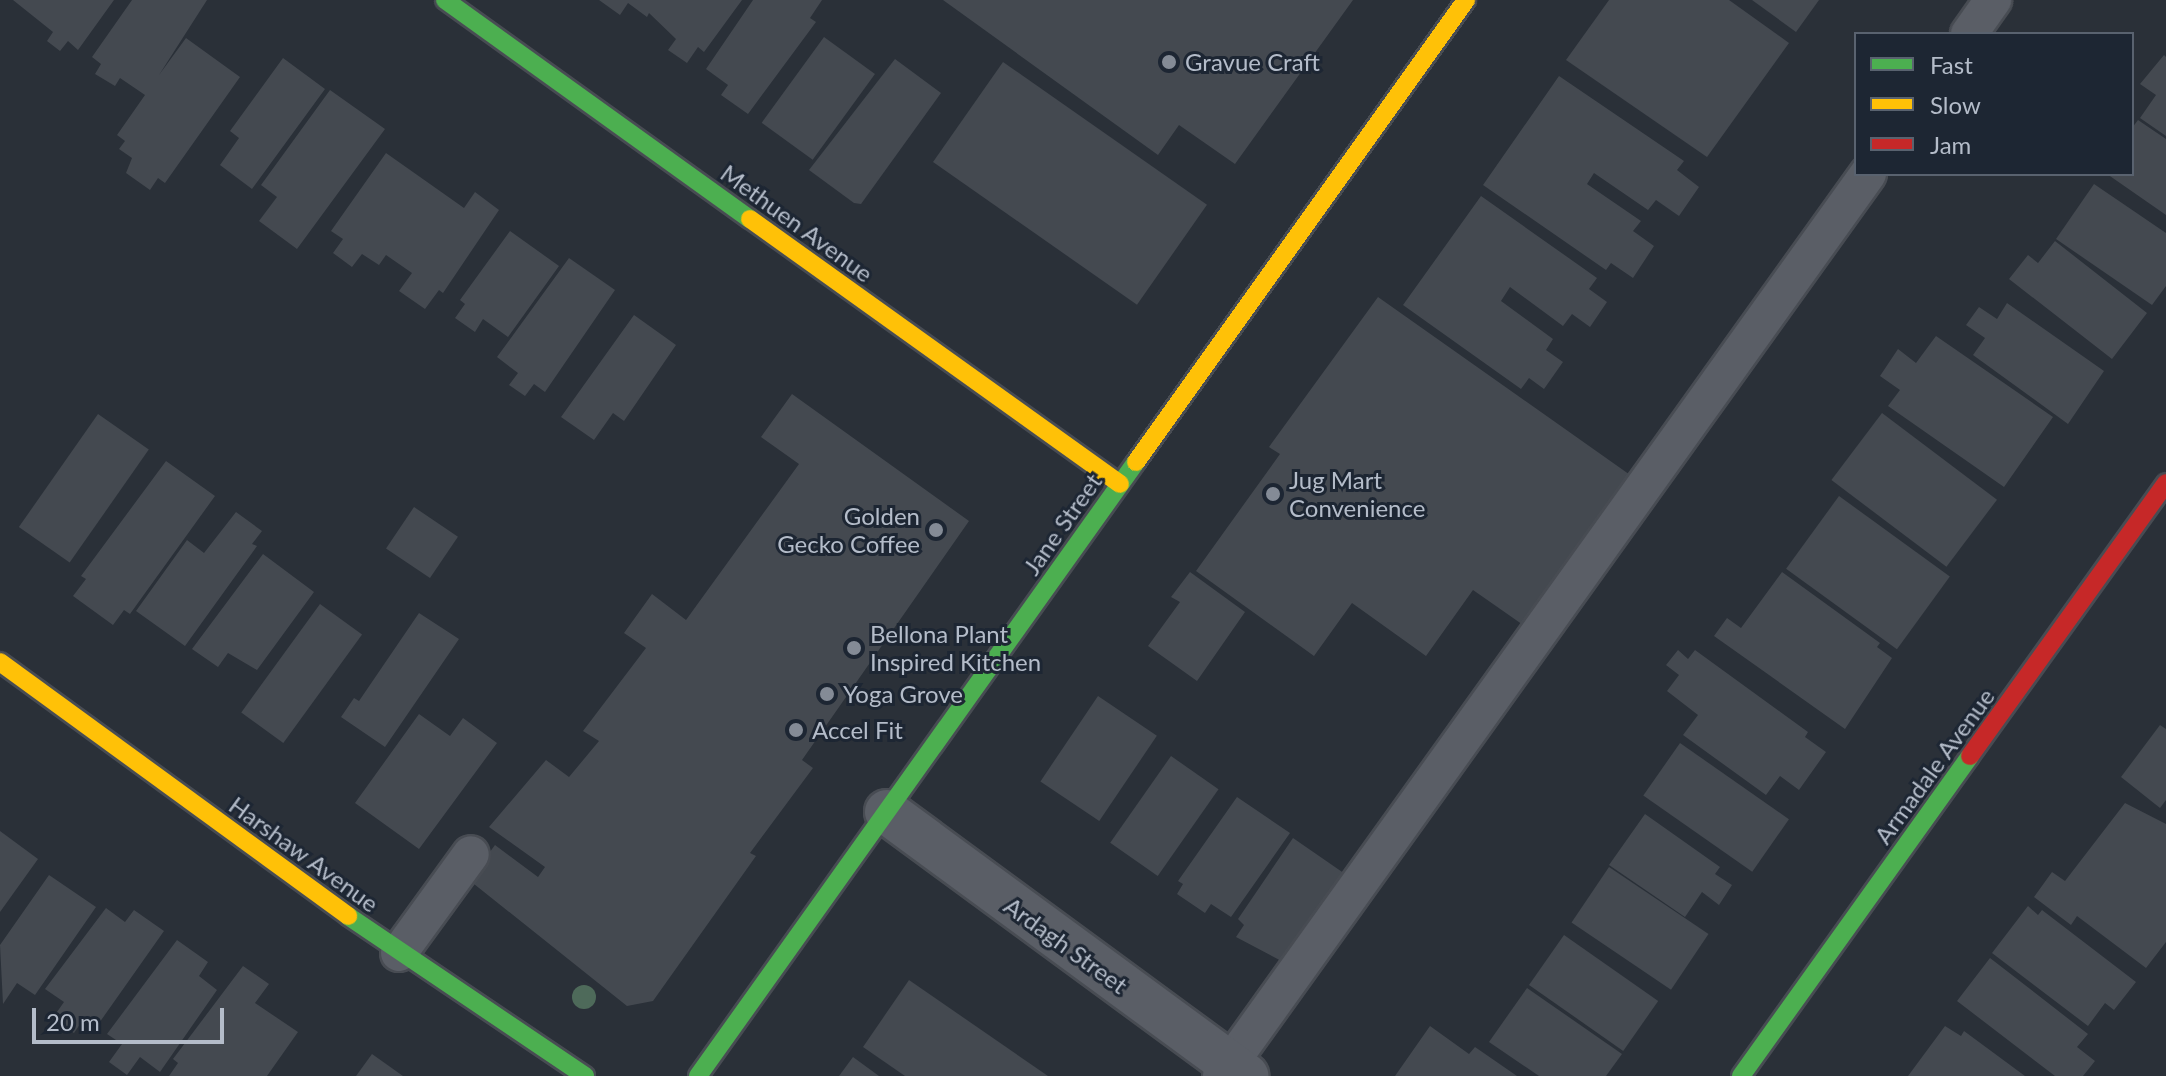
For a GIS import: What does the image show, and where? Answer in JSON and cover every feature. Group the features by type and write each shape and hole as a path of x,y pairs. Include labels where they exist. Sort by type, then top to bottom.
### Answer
{"street":[{"name":"Methuen Avenue","path":"445,0 1120,484"},
{"name":"Jane Street","path":"698,1076 1466,0"},
{"name":"Armadale Avenue","path":"1741,1076 2166,483"},
{"name":"Harshaw Avenue","path":"0,662 399,953 585,1076"},
{"name":"Ardagh Street","path":"887,812 1232,1072"}],"lane":[{"path":"1970,32 1993,0"},
{"path":"1232,1072 1867,176"},
{"path":"399,953 471,854"}],"building":[{"path":"13,0 114,0 78,50 68,41 60,51 47,41 53,32"},
{"path":"132,0 207,0 159,75 186,38 240,77 165,183 158,178 150,190 126,173 132,158 119,149 125,141 117,135 145,95 120,78 115,86 95,74 101,64 92,57"},
{"path":"599,0 742,0 704,52 698,47 687,63 668,50 676,39 649,13 647,17 628,3 620,15"},
{"path":"753,0 822,0 810,18 816,22 748,114 721,95 728,85 706,69"},
{"name":"Gravue Craft","path":"943,0 1353,0 1235,164 1179,125 1158,155"},
{"path":"1609,0 1729,0 1789,43 1707,157 1566,60"},
{"path":"1752,0 1819,0 1796,32"},
{"path":"824,37 875,74 813,160 762,123"},
{"path":"2164,55 2166,136 2140,118 2156,95 2140,84"},
{"path":"283,58 325,89 252,189 220,165 239,138 230,131"},
{"path":"895,59 941,93 861,204 854,203 809,170"},
{"path":"1003,62 1207,205 1137,305 933,162"},
{"path":"1559,76 1684,161 1677,170 1699,187 1679,216 1656,200 1648,210 1594,173 1587,184 1641,221 1633,231 1654,246 1633,278 1611,263 1606,270 1483,185"},
{"path":"330,90 385,129 297,249 259,221 277,197 261,185"},
{"path":"2138,120 2166,139 2166,215 2110,176 2134,176 2134,125"},
{"path":"386,153 464,208 475,192 499,210 443,293 439,290 425,309 399,291 412,273 386,255 379,265 362,254 352,267 333,253 343,239 331,231"},
{"path":"2094,184 2166,233 2166,286 2152,305 2056,239"},
{"path":"1481,196 1597,278 1589,289 1607,302 1590,327 1572,314 1563,326 1510,287 1501,301 1553,339 1546,350 1563,362 1544,389 1529,378 1521,389 1403,305"},
{"path":"510,231 559,266 508,337 483,319 475,332 455,318 465,304 460,300"},
{"path":"2055,241 2147,313 2112,359 2009,279 2028,255 2038,263"},
{"path":"569,258 615,290 545,392 534,384 525,396 509,385 518,373 497,357"},
{"path":"1378,297 1633,477 1526,627 1473,590 1426,656 1352,603 1314,656 1196,571 1280,454 1269,447"},
{"path":"2007,303 2104,371 2068,424 1973,355 1985,338 1966,325 1979,307 1997,319"},
{"path":"634,315 676,345 624,421 613,413 594,440 561,417"},
{"path":"1936,336 2053,417 2004,487 1888,406 1900,390 1880,376 1898,349 1916,363"},
{"path":"792,394 969,521 802,760 813,768 750,853 756,856 653,1001 627,1006 469,880 495,845 538,877 545,867 489,827 546,760 569,777 599,741 583,731 646,648 624,633 652,594 686,620 799,464 761,437"},
{"path":"1882,413 1997,500 1946,567 1831,480"},
{"path":"98,414 149,450 70,563 19,527"},
{"path":"166,461 215,496 130,614 124,610 113,625 73,596 86,579 81,576"},
{"path":"1839,496 1950,577 1897,649 1786,569"},
{"path":"414,507 458,537 430,578 386,548"},
{"path":"236,512 262,531 252,544 257,546 185,646 136,611 187,540 204,553"},
{"path":"263,554 314,592 257,670 228,653 218,667 192,649"},
{"path":"1190,572 1245,612 1197,681 1148,646 1180,602 1171,597"},
{"path":"1782,572 1880,643 1877,647 1892,658 1845,729 1714,636 1727,618 1741,628"},
{"path":"320,604 362,635 283,743 241,712"},
{"path":"419,613 459,639 385,747 341,717 354,698 359,701"},
{"path":"1678,650 1688,659 1695,650 1808,732 1805,737 1826,752 1799,790 1780,776 1766,795 1683,735 1698,715 1667,691 1679,675 1666,665"},
{"path":"1098,696 1157,736 1099,821 1040,781"},
{"path":"419,714 450,736 463,718 497,743 419,849 355,803"},
{"path":"2160,725 2166,729 2166,800 2160,808 2121,777"},
{"path":"1680,743 1789,819 1752,872 1643,795"},
{"path":"1171,756 1219,789 1158,876 1110,843"},
{"path":"1237,797 1290,833 1231,917 1211,904 1205,913 1177,894 1183,884 1178,881"},
{"path":"2125,803 2166,824 2166,942 2146,968 2077,916 2071,925 2034,897 2052,872 2065,881"},
{"path":"1645,814 1720,867 1715,874 1732,885 1719,905 1702,892 1685,917 1609,865"},
{"path":"0,831 38,859 0,912"},
{"path":"1293,838 1348,876 1287,964 1236,937 1244,925 1238,919"},
{"path":"1609,867 1708,934 1671,990 1572,923"},
{"path":"49,875 96,907 35,995 17,983 3,1004 0,945"},
{"path":"2028,906 2038,915 2042,910 2136,982 2114,1010 2105,1003 2088,1026 1992,953"},
{"path":"106,908 125,922 134,910 164,931 97,1026 85,1017 74,1033 52,1019 64,1002 45,989"},
{"path":"1564,935 1658,1001 1623,1051 1529,985"},
{"path":"177,940 208,962 199,976 217,990 160,1072 140,1057 127,1075 109,1062 122,1044 107,1034"},
{"path":"1990,958 2088,1034 2077,1047 2095,1061 2083,1076 2055,1076 1957,1001"},
{"path":"243,966 269,984 255,1003 298,1032 267,1076 169,1076 178,1063 173,1059"},
{"path":"909,980 1048,1076 905,1076 863,1047"},
{"path":"1527,988 1622,1054 1606,1076 1539,1076 1489,1042"},
{"path":"1430,1026 1469,1054 1475,1047 1517,1076 1395,1076"},
{"path":"1945,1026 1961,1036 1964,1031 2025,1076 1908,1076"},
{"path":"372,1054 403,1076 356,1076"},
{"path":"853,1057 879,1076 839,1076"}],"traffic: fast":[{"path":"445,0 750,219"},
{"path":"698,1076 1136,462"},
{"path":"1741,1076 1970,756"},
{"path":"348,916 585,1076"}],"traffic: slow":[{"path":"1136,462 1466,0"},
{"path":"750,219 1120,484"},
{"path":"0,662 348,916"}],"traffic: jam":[{"path":"1970,756 2166,483"}],"place":[{"name":"Gravue Craft","path":"1169,62"},
{"name":"Jug Mart Convenience","path":"1273,494"},
{"name":"Golden Gecko Coffee","path":"936,530"},
{"name":"Bellona Plant Inspired Kitchen","path":"854,648"},
{"name":"Yoga Grove","path":"827,694"},
{"name":"Accel Fit","path":"796,730"}]}
